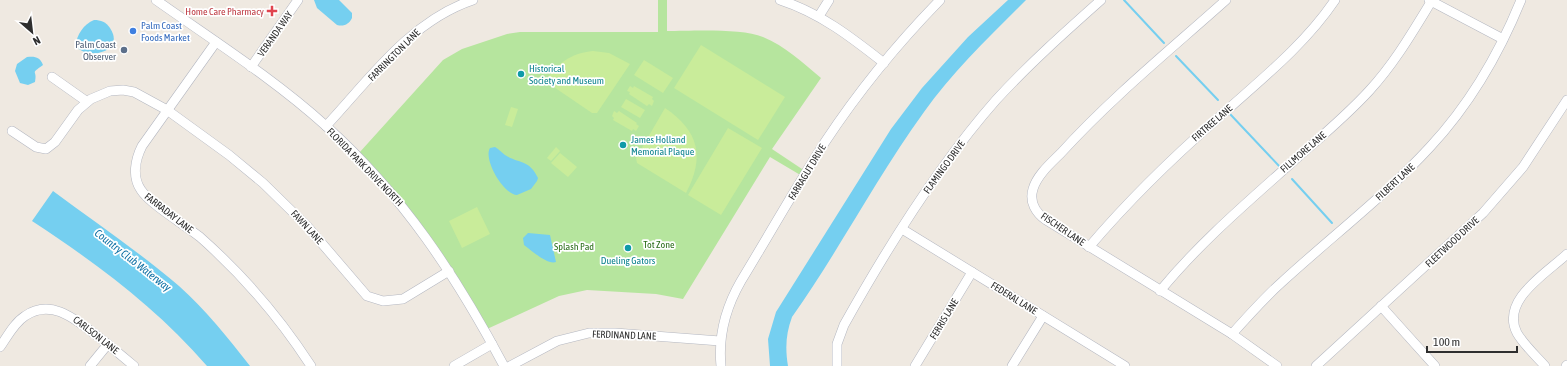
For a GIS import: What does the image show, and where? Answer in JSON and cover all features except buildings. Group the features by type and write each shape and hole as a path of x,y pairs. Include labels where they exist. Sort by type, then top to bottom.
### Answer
{"street":[{"name":"FLORIDA PARK DRIVE NORTH","path":"156,0 291,97 326,126 369,169 407,212 449,271 504,366"},
{"name":"VERANDA WAY","path":"251,67 298,0"},
{"name":"FARRINGTON LANE","path":"326,126 415,33 444,13 473,0"},
{"path":"780,0 819,16 884,63"},
{"path":"819,16 829,0"},
{"name":"FARRAGUT DRIVE","path":"720,366 720,341 728,307 741,280 825,142 884,63 940,0"},
{"name":"FLAMINGO DRIVE","path":"836,366 837,344 844,325 902,230 947,161 997,100 1047,48 1101,0"},
{"name":"FISCHER LANE","path":"1226,0 1101,111 1055,160 1035,185 1032,200 1039,214 1089,247 1232,334 1277,366"},
{"name":"FIRTREE LANE","path":"1089,247 1124,206 1162,167 1296,48 1318,24 1335,0"},
{"name":"FILBERT LANE","path":"1232,334 1276,288 1403,174 1431,146 1464,106 1485,73 1521,0"},
{"path":"1430,1 1503,39"},
{"name":"FILLMORE LANE","path":"1160,291 1211,235 1337,122 1368,92 1402,50 1430,1"},
{"name":"FARRADAY LANE","path":"216,42 144,142 138,154 135,173 141,190 154,202 189,228 233,268 275,315 311,366"},
{"path":"12,131 36,147 46,149 53,144 86,101 52,77"},
{"name":"FAWN LANE","path":"86,101 103,93 123,90 140,94 167,110 234,159 278,196 307,226 368,296 383,301 403,299 449,271"},
{"name":"FLEETWOOD DRIVE","path":"1316,366 1465,232 1492,204 1533,152 1567,100"},
{"name":"FEDERAL LANE","path":"902,230 1043,316 1111,362 1126,366"},
{"path":"1545,366 1517,332 1514,322 1514,310 1523,294 1567,254"},
{"name":"FERRIS LANE","path":"915,366 972,272"},
{"path":"1381,306 1435,366"},
{"name":"CARLSON LANE","path":"0,347 22,317 31,312 44,309 66,313 108,344 134,366"},
{"path":"1012,366 1043,316"},
{"name":"FERDINAND LANE","path":"510,366 557,340 589,333 615,333 720,341"},
{"path":"90,366 108,344"},
{"path":"454,366 492,344"}],"green space":[{"path":"658,0 667,0 667,31 730,31 754,34 779,45 794,55 821,78 772,149 805,171 802,176 770,157 683,299 656,294 587,290 559,296 487,329 359,153 443,60 462,49 507,34 520,32 658,32"},
{"path":"701,45 785,97 758,140 674,88"},
{"path":"593,51 609,53 630,64 597,113 592,113 545,81 560,64 566,60 578,54"},
{"path":"644,60 673,78 663,93 634,75"},
{"path":"630,86 633,88 634,86 653,97 652,99 654,101 652,106 649,104 647,106 629,94 630,92 627,91"},
{"path":"626,99 645,110 640,118 621,107"},
{"path":"511,107 518,109 512,127 505,125"},
{"path":"665,108 685,126 692,136 695,146 697,156 696,168 686,193 637,163 636,158"},
{"path":"614,111 617,113 619,111 637,123 636,124 639,126 636,131 633,129 632,131 613,120 614,118 612,116"},
{"path":"728,128 762,148 721,215 688,195"},
{"path":"556,147 560,151 551,161 547,158"},
{"path":"560,153 577,167 568,177 551,163"},
{"path":"477,207 490,234 462,248 449,221"}],"water":[{"path":"314,0 339,0 352,13 352,18 349,22 342,26 337,25 317,8"},
{"path":"1008,0 1026,0 972,54 947,82 906,137 826,266 792,317 788,329 787,341 788,366 770,366 768,339 776,312 891,129 922,88 968,37"},
{"path":"94,20 99,20 107,24 114,36 113,43 103,52 88,53 81,51 76,46 77,38 81,30"},
{"path":"27,57 37,58 43,65 35,71 35,82 28,85 20,83 15,71 17,64"},
{"path":"495,147 510,158 527,165 535,172 538,178 531,189 517,195 506,189 500,183 489,160 490,148"},
{"name":"Country Club Waterway","path":"53,191 133,249 179,286 208,314 250,366 207,366 168,325 147,306 79,253 32,221"},
{"path":"528,233 550,235 556,262 544,259 524,245 523,238"}],"waterway":[{"path":"1124,0 1164,43"},
{"path":"1176,56 1218,100"},
{"path":"1230,114 1280,167"},
{"path":"1292,179 1332,223"}],"place":[{"name":"Home Care Pharmacy","path":"272,11"},
{"name":"Palm Coast Foods Market","path":"133,31"},
{"name":"Palm Coast Observer","path":"124,50"},
{"name":"Historical Society and Museum","path":"521,74"},
{"name":"James Holland Memorial Plaque","path":"623,145"},
{"name":"Dueling Gators","path":"628,248"}],"park label":[{"name":"Tot Zone","path":"659,244"},
{"name":"Splash Pad","path":"574,246"}]}
